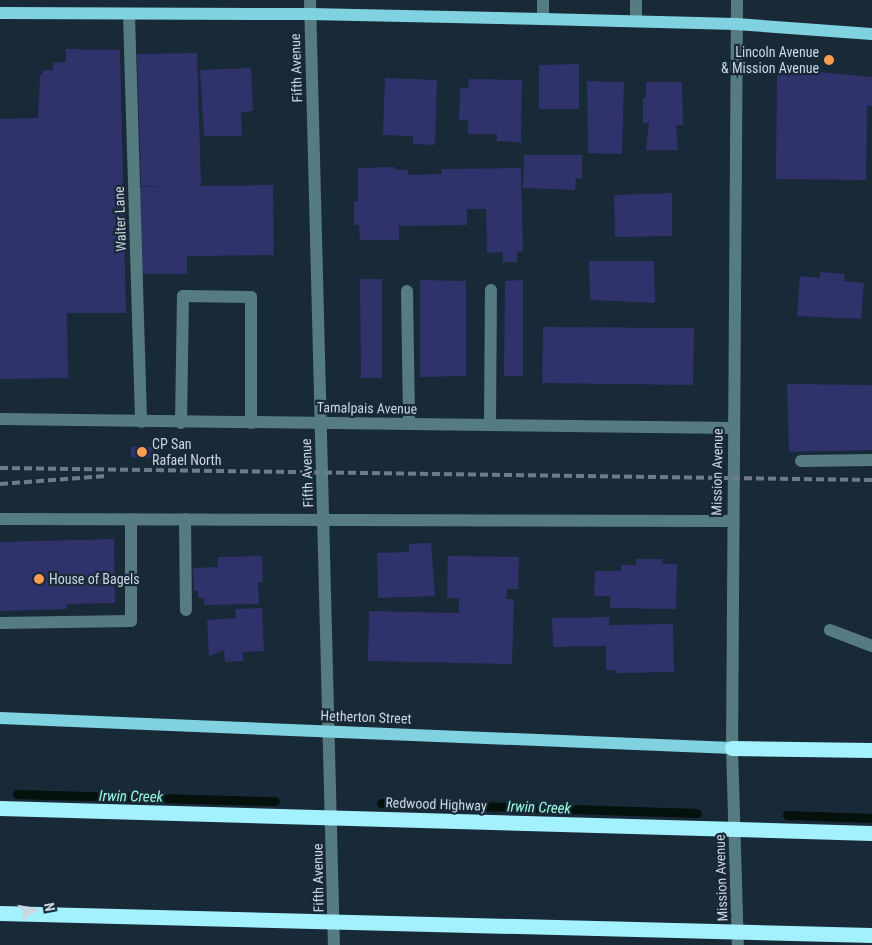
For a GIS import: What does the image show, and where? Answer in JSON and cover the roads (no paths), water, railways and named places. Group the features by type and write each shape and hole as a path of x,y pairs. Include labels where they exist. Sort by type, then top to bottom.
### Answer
{"highway":[{"path":"732,748 872,750"},
{"name":"Redwood Highway","path":"0,808 872,833"},
{"path":"0,914 872,935"}],"main road":[{"path":"0,13 310,14 543,19 736,24 872,34"},
{"name":"Hetherton Street","path":"0,718 732,748"}],"street":[{"name":"Fifth Avenue","path":"310,0 334,945"},
{"path":"543,0 543,19"},
{"path":"636,0 636,22"},
{"name":"Mission Avenue","path":"737,0 732,521 732,748 738,945"},
{"name":"Walter Lane","path":"129,14 141,422"},
{"path":"490,425 491,290"},
{"path":"407,291 409,424"},
{"path":"181,423 183,296 251,297 251,422"},
{"name":"Tamalpais Avenue","path":"0,419 181,423 251,422 733,428"},
{"path":"801,461 872,460"},
{"path":"0,518 732,521"},
{"path":"0,623 131,620 131,519"},
{"path":"185,519 186,610"},
{"path":"830,630 872,646"}],"waterway":[{"name":"Irwin Creek","path":"17,794 275,801"},
{"name":"Irwin Creek","path":"381,803 697,813"},
{"name":"Irwin Creek","path":"787,815 872,818"}],"railway":[{"path":"0,468 872,480"},
{"path":"0,484 106,476"}],"place":[{"name":"Lincoln Avenue & Mission Avenue","path":"829,60"},
{"name":"CP San Rafael North","path":"142,452"},
{"name":"House of Bagels","path":"39,579"}]}
